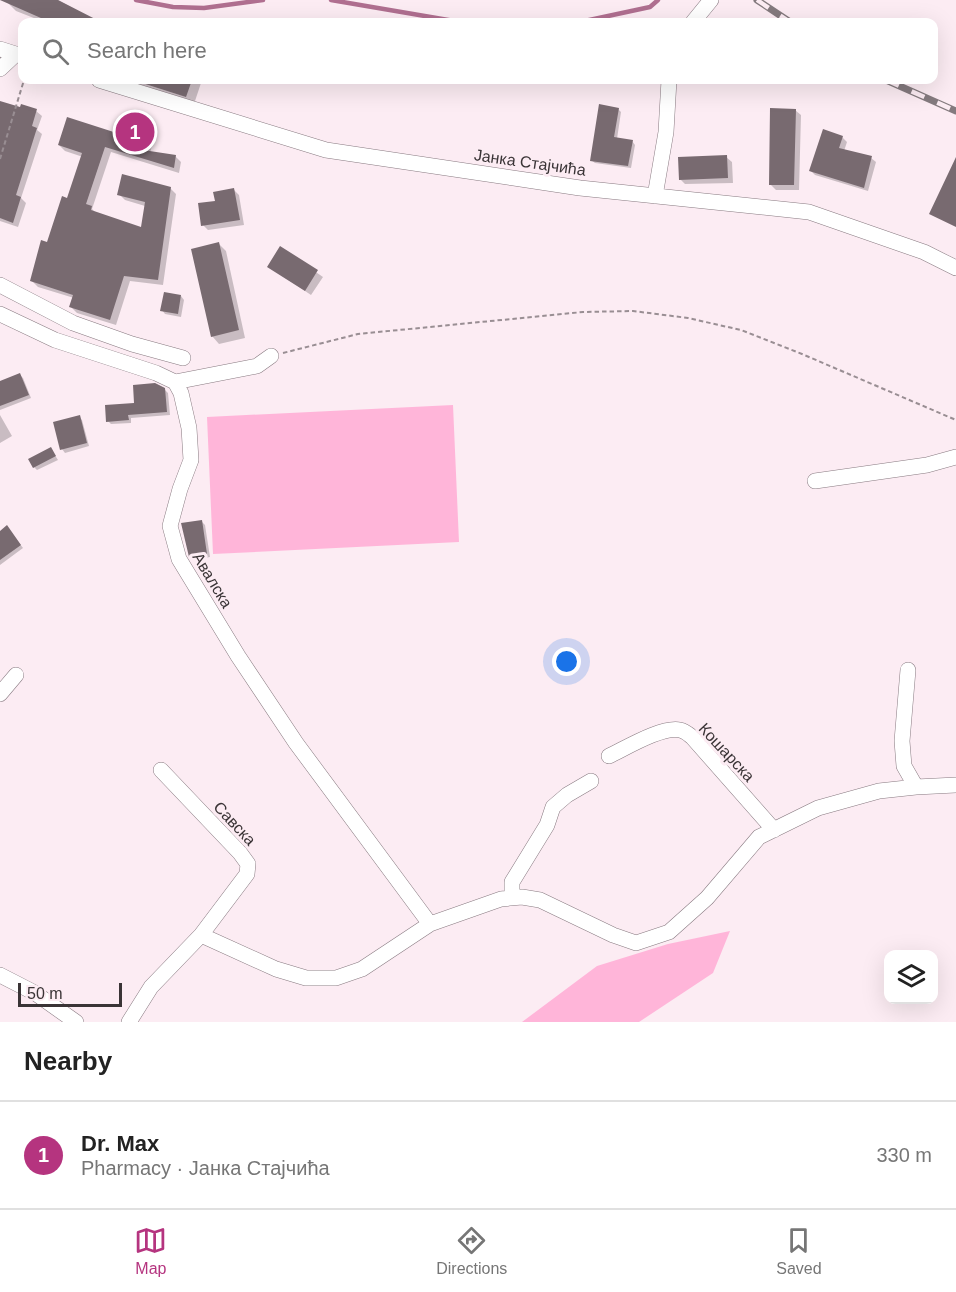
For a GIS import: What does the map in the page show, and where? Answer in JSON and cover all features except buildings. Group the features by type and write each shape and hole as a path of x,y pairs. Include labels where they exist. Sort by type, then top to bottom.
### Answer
{"street":[{"path":"696,18 711,0"},
{"path":"0,49 18,55"},
{"path":"0,69 18,56"},
{"name":"Јанка Стајчића","path":"112,84 326,150 580,188 809,212 924,252 956,268"},
{"path":"655,196 666,132 669,84"},
{"path":"0,285 73,323 132,345 183,358"},
{"path":"0,314 55,340 156,373 175,382 257,366 271,356"},
{"name":"Авалска","path":"175,382 181,393 189,428 191,460 170,526 179,559 238,656 296,743 430,924"},
{"path":"815,481 927,465 956,457"},
{"path":"908,670 902,741 904,766 916,787"},
{"path":"0,694 16,675"},
{"name":"Кошарска","path":"609,756 661,732 672,729 682,730 692,737 774,830"},
{"name":"Савска","path":"129,1022 151,987 201,935 247,874 248,864 240,853 161,770"},
{"path":"512,898 512,882 547,825 553,807 567,795 591,781"},
{"path":"201,935 276,969 306,978 336,978 362,969 430,924 501,899 512,898 540,900 612,935 636,943 669,932 707,898 759,837 818,808 879,792 956,785"},
{"path":"0,975 35,993 76,1022"}],"path":[{"path":"0,159 23,84"},
{"path":"271,356 358,334 582,312 633,311 688,318 741,330 956,420"}],"shaded area":[{"path":"453,405 459,542 213,554 207,417"},
{"path":"730,931 713,973 639,1022 522,1022 597,966 668,944"}],"waterway":[{"path":"136,0 173,7 204,8 263,0"},
{"path":"331,0 437,18"},
{"path":"599,18 650,7 658,0"}],"railway":[{"path":"757,0 784,18"},
{"path":"895,84 956,111"}],"place":[{"name":"Dr. Max","path":"135,132"}]}
